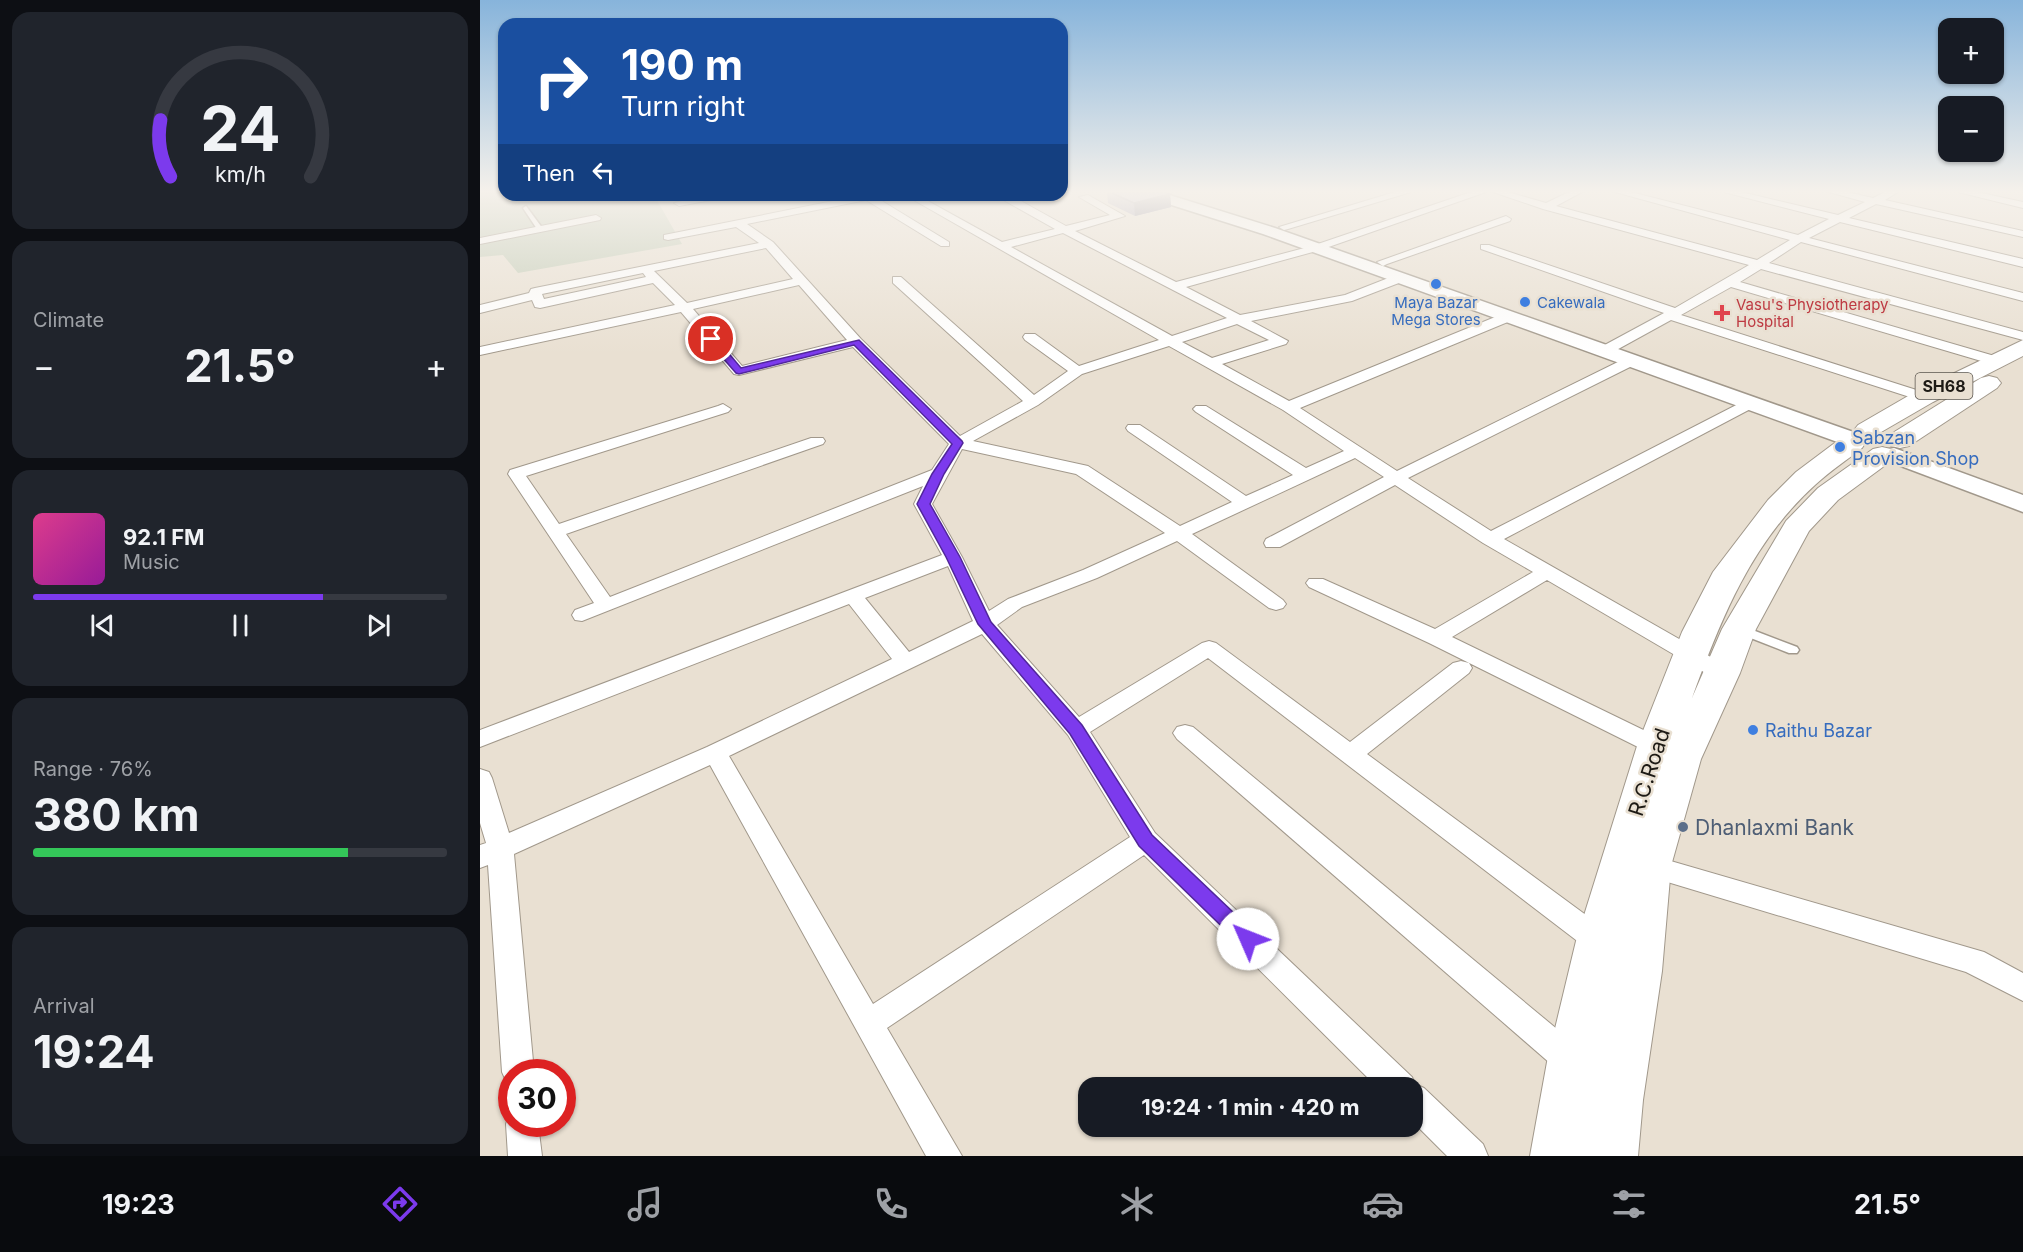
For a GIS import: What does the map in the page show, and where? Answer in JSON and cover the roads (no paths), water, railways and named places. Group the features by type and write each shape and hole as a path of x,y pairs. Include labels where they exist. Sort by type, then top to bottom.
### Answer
{"main road":[{"name":"R.C.Road","path":"1557,1156 1572,1062 1599,941 1656,746 1706,664 1739,629 1796,527 1877,442 1924,397 2023,346"},
{"name":"R.C.Road","path":"1611,1156 1617,1101 1638,971 1650,866 1682,759 1706,664 1699,632 1729,572 1778,506 1806,478 2023,363"}],"street":[{"path":"480,309 536,295 535,292 759,246"},
{"path":"771,246 856,342 958,443 1082,470 1180,534 1276,604"},
{"path":"1000,246 1288,407 1490,539 1706,664"},
{"path":"1097,246 1281,341 1212,363"},
{"path":"1323,246 1400,278 1510,316 1612,347 1633,360 2023,491"},
{"path":"1177,286 1323,246 1383,262 1877,442 2023,504"},
{"path":"1383,262 1429,246"},
{"path":"1692,246 2023,336"},
{"path":"1612,347 1730,283 1787,246"},
{"path":"1830,246 2023,297"},
{"path":"1953,246 2023,263"},
{"path":"1485,247 1672,313 1924,397"},
{"path":"644,268 684,307 739,371 856,342"},
{"path":"1390,1077 1146,840 1076,729 985,624 953,557 923,504 938,474 958,443 1033,402 1077,371 1239,319 1348,298 1400,278"},
{"path":"536,295 540,304 655,279"},
{"path":"897,280 1033,402"},
{"path":"480,351 801,281"},
{"path":"1730,283 1993,360"},
{"path":"1288,407 1510,316"},
{"path":"1030,337 1077,371"},
{"path":"1273,543 1395,478 1633,360"},
{"path":"1490,539 1753,402"},
{"path":"606,606 516,474 723,409"},
{"path":"1201,410 1305,476"},
{"path":"1134,428 1245,504"},
{"path":"555,532 818,441"},
{"path":"490,852 715,753 985,624 1015,603 1090,574 1356,452"},
{"path":"582,615 938,474"},
{"path":"480,739 953,557"},
{"path":"1436,638 1548,572"},
{"path":"1316,583 1436,638 1656,746"},
{"path":"853,596 906,662"},
{"path":"1076,729 1209,648 1599,941"},
{"path":"1349,755 1461,668"},
{"path":"1185,733 1572,1062"},
{"path":"715,753 945,1156"},
{"path":"480,778 516,1059"},
{"path":"868,1024 1146,840"},
{"path":"1650,866 1974,961 2023,988"},
{"path":"1423,1109 1471,1156"},
{"path":"523,1137 525,1156"}],"lane":[{"path":"1739,629 1793,650"}],"place":[{"name":"Maya Bazar Mega Stores","path":"1436,284"},
{"name":"Cakewala","path":"1525,302"},
{"name":"Vasu's Physiotherapy Hospital","path":"1722,313"},
{"name":"Sabzan Provision Shop","path":"1840,447"},
{"name":"Raithu Bazar","path":"1753,730"},
{"name":"Dhanlaxmi Bank","path":"1683,827"}]}
